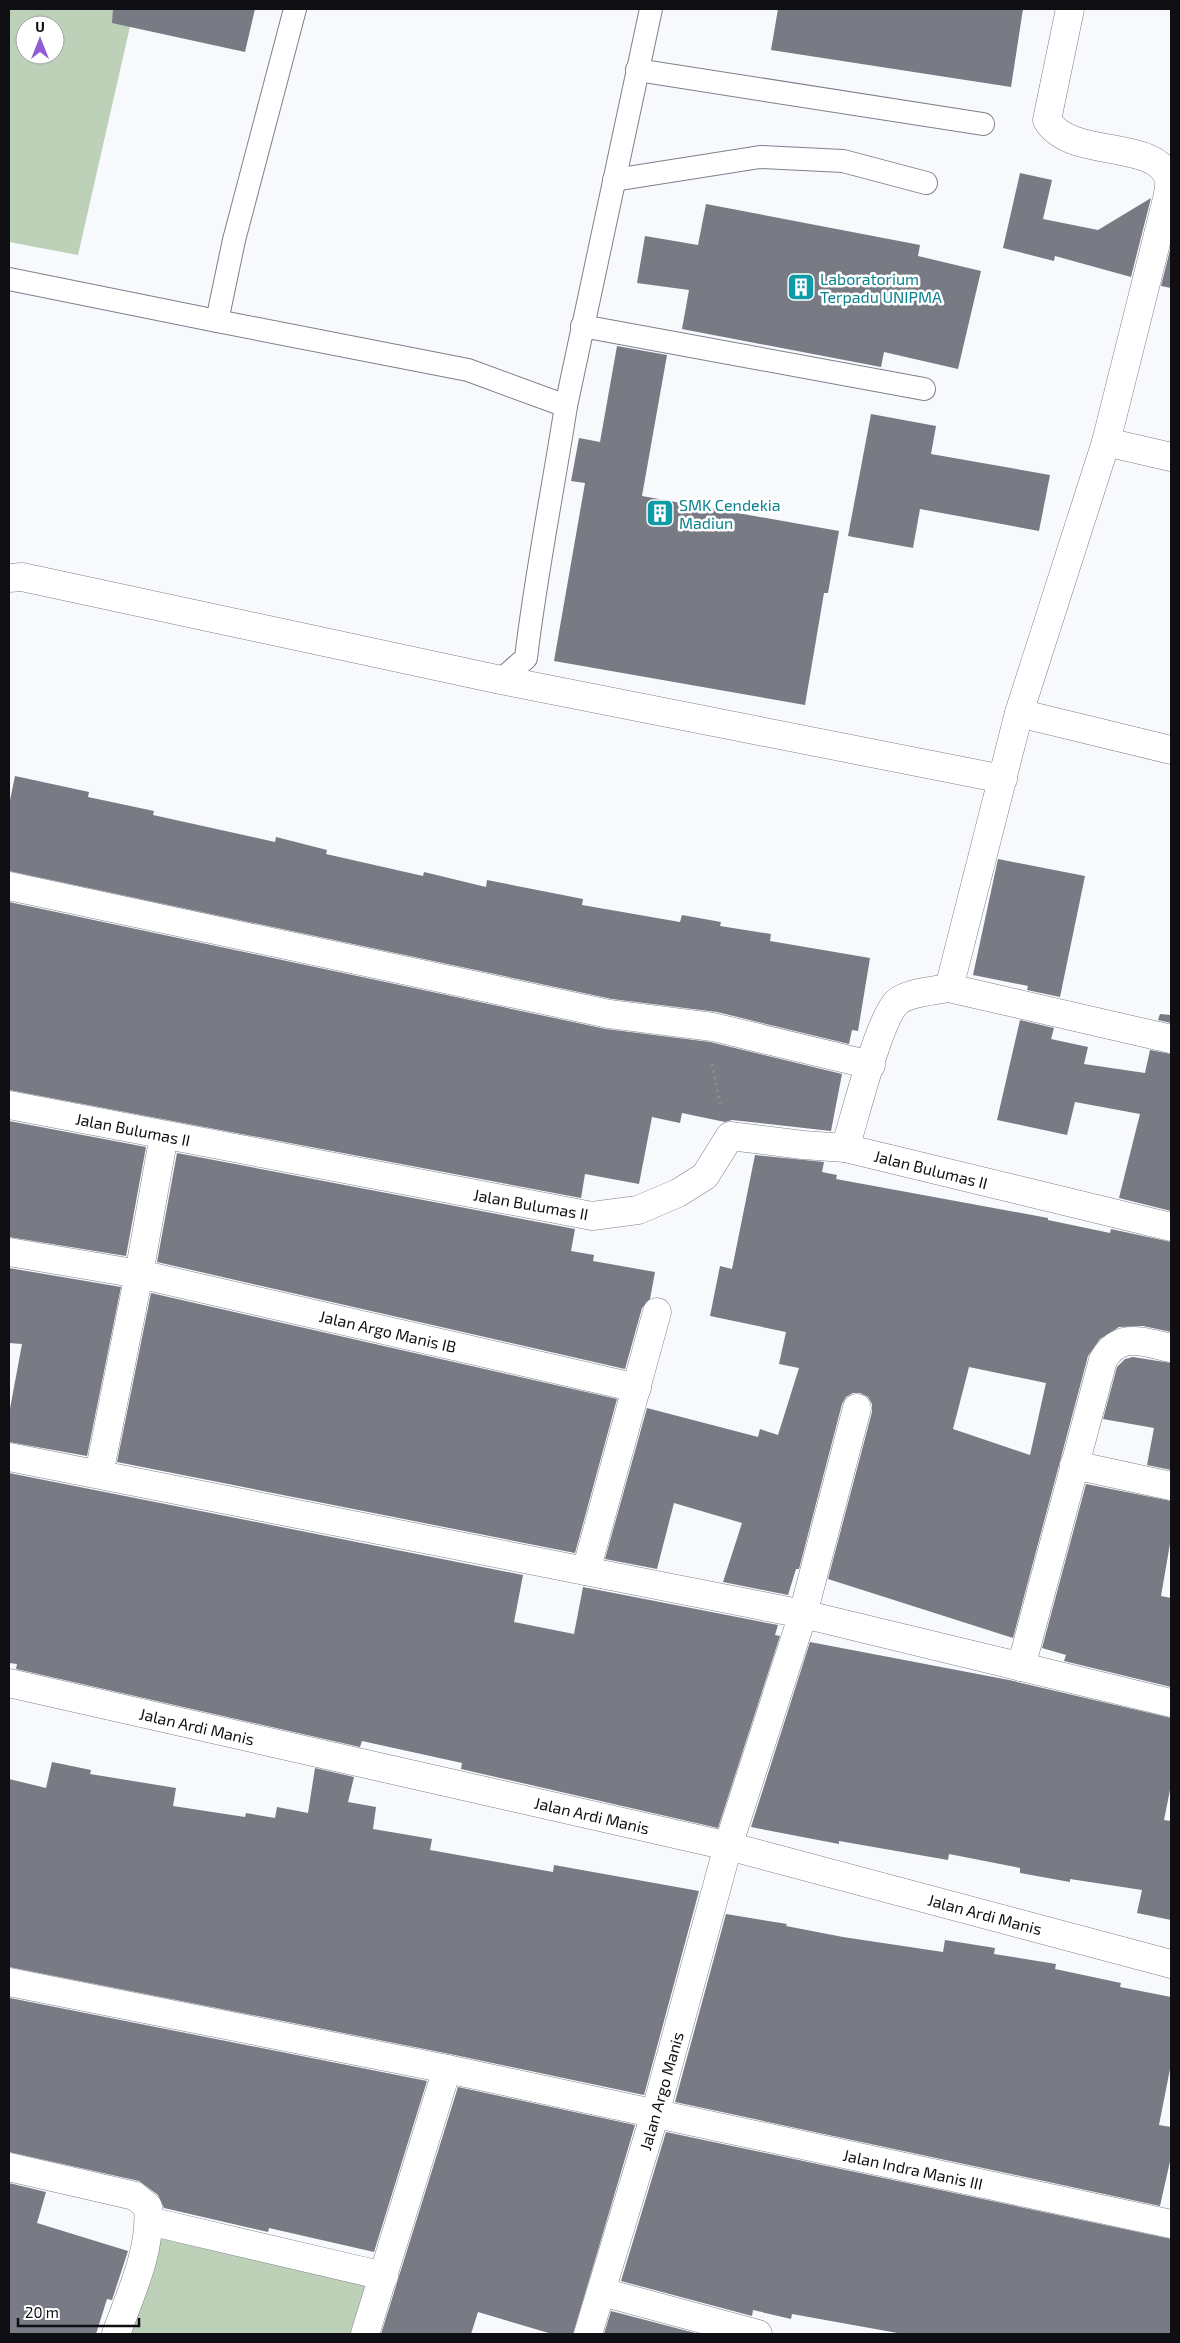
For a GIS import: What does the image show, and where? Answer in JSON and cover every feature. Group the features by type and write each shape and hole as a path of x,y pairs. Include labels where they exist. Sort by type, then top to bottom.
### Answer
{"street":[{"path":"949,988 995,801 1003,779 1019,713 1106,442 1167,199 1170,180 1157,163 1140,155 1063,137 1052,128 1047,120 1070,9"},
{"path":"1106,442 1171,457"},
{"path":"9,578 22,577 502,680 1003,779"},
{"path":"1019,713 1171,750"},
{"path":"9,886 609,1014 713,1027 871,1065"},
{"path":"846,1148 883,1028 898,1002 918,993 949,988 1171,1039"},
{"name":"Jalan Bulumas II","path":"9,1105 592,1216 638,1210 678,1193 705,1176 730,1136 846,1148 1171,1227"},
{"path":"99,1474 139,1274 164,1135"},
{"name":"Jalan Argo Manis IB","path":"9,1252 139,1274 637,1388"},
{"path":"586,1571 657,1312"},
{"path":"1021,1666 1103,1360 1110,1349 1120,1341 1142,1342 1171,1348"},
{"name":"Jalan Argo Manis","path":"588,2334 655,2114 728,1846 803,1614 857,1408"},
{"path":"9,1457 803,1614 1171,1703"},
{"path":"1074,1465 1171,1486"},
{"name":"Jalan Ardi Manis","path":"9,1683 728,1846 1171,1964"},
{"name":"Jalan Indra Manis III","path":"9,1982 447,2069 1171,2224"},
{"path":"365,2334 447,2069"},
{"path":"9,2167 135,2196 148,2207 150,2221 141,2266 116,2334"},
{"path":"150,2221 384,2276"},
{"path":"602,2292 758,2334"}],"lane":[{"path":"217,321 234,240 295,9"},
{"path":"502,680 526,658 532,607 547,531 566,406 651,9"},
{"path":"637,70 983,124"},
{"path":"614,180 760,157 843,161 926,183"},
{"path":"9,279 468,370 566,406"},
{"path":"582,326 924,389"}],"path":[{"path":"713,1027 710,1058 720,1106 730,1136"}],"green space":[{"path":"9,9 134,9 78,255 9,242"},
{"path":"157,2231 371,2280 355,2334 123,2334"}],"building":[{"path":"113,9 255,9 245,52 112,23"},
{"path":"778,9 1023,9 1011,87 771,50"},
{"path":"1020,173 1052,180 1043,219 1098,230 1151,198 1131,277 1055,256 1054,261 1003,248"},
{"name":"Laboratorium Terpadu UNIPMA","path":"706,204 920,245 918,256 981,271 958,369 884,352 881,367 682,329 689,290 637,283 645,236 698,245"},
{"path":"1171,246 1171,288 1161,286"},
{"name":"SMK Cendekia Madiun","path":"617,346 667,355 642,496 839,531 828,593 824,593 805,705 554,661 585,483 571,481 579,438 600,442"},
{"path":"871,414 936,426 931,454 1050,475 1039,531 920,509 913,548 848,536"},
{"path":"15,776 89,792 88,797 154,811 153,815 275,842 276,837 327,850 326,854 423,876 424,872 486,887 487,880 583,899 582,905 680,922 682,915 721,922 720,926 771,934 770,941 870,958 858,1031 852,1030 849,1044 717,1012 612,999 9,871 9,805"},
{"path":"998,859 1085,876 1060,997 1027,990 1028,986 973,975"},
{"path":"9,902 606,1029 710,1042 842,1074 831,1131 732,1120 725,1122 682,1113 680,1123 652,1117 639,1184 585,1174 581,1198 9,1090"},
{"path":"1160,1014 1171,1015 1171,1023 1158,1020"},
{"path":"1020,1020 1054,1028 1051,1039 1088,1047 1084,1064 1145,1073 1150,1050 1171,1054 1171,1211 1119,1198 1140,1114 1075,1102 1067,1135 997,1120"},
{"path":"9,1121 146,1147 126,1256 9,1237"},
{"path":"177,1153 575,1229 571,1251 594,1255 593,1261 655,1272 650,1299 642,1308 625,1369 157,1262"},
{"path":"755,1155 824,1162 822,1172 837,1175 836,1179 1048,1218 1048,1220 1110,1233 1111,1229 1171,1242 1171,1332 1143,1326 1119,1327 1100,1339 1088,1356 1013,1638 828,1579 872,1412 872,1404 868,1397 860,1393 853,1393 846,1397 842,1404 799,1569 796,1569 788,1595 723,1582 742,1523 674,1503 657,1569 605,1559 647,1408 758,1437 760,1429 778,1435 799,1368 779,1364 786,1332 710,1316 720,1266 732,1269","holes":["969,1367 1046,1383 1030,1455 953,1429"]},
{"path":"9,1268 121,1287 87,1456 9,1442 9,1414 22,1344 9,1343"},
{"path":"151,1293 617,1399 575,1553 117,1462"},
{"path":"1133,1357 1171,1363 1171,1470 1147,1465 1154,1428 1103,1419 1117,1367 1125,1359"},
{"path":"9,1473 523,1575 514,1622 574,1634 583,1587 778,1625 775,1635 780,1636 718,1828 461,1769 462,1763 362,1741 360,1747 16,1669 17,1664 9,1663"},
{"path":"1086,1484 1171,1501 1171,1538 1161,1596 1171,1598 1171,1687 1064,1661 1066,1655 1042,1648"},
{"path":"810,1642 1009,1680 1171,1718 1171,1785 1164,1820 1171,1821 1171,1920 1137,1913 1142,1890 1070,1879 1070,1882 1020,1873 1020,1868 949,1854 948,1860 839,1841 839,1844 751,1827"},
{"path":"52,1762 91,1770 90,1774 176,1788 173,1806 245,1817 246,1813 275,1818 277,1807 308,1813 315,1768 354,1777 348,1802 376,1807 373,1829 432,1839 430,1850 553,1872 554,1865 699,1891 644,2095 450,2054 9,1967 9,1779 46,1788"},
{"path":"726,1914 787,1924 786,1926 843,1937 943,1952 945,1940 995,1948 994,1954 1056,1964 1055,1969 1121,1983 1120,1987 1171,1997 1171,2064 1159,2125 1171,2127 1171,2157 1160,2206 675,2102"},
{"path":"10,1998 427,2081 374,2252 269,2228 268,2232 164,2208 158,2195 139,2181 9,2152"},
{"path":"458,2087 635,2125 573,2334 552,2334 478,2312 471,2334 381,2334"},
{"path":"666,2132 1171,2239 1171,2334 903,2334 792,2314 791,2319 753,2310 752,2316 621,2281"},
{"path":"9,2183 46,2192 37,2223 128,2251 112,2300 107,2299 96,2334 9,2334"},
{"path":"611,2311 699,2334 604,2334"}],"place":[{"name":"Laboratorium Terpadu UNIPMA","path":"801,287"},
{"name":"SMK Cendekia Madiun","path":"660,513"}]}
